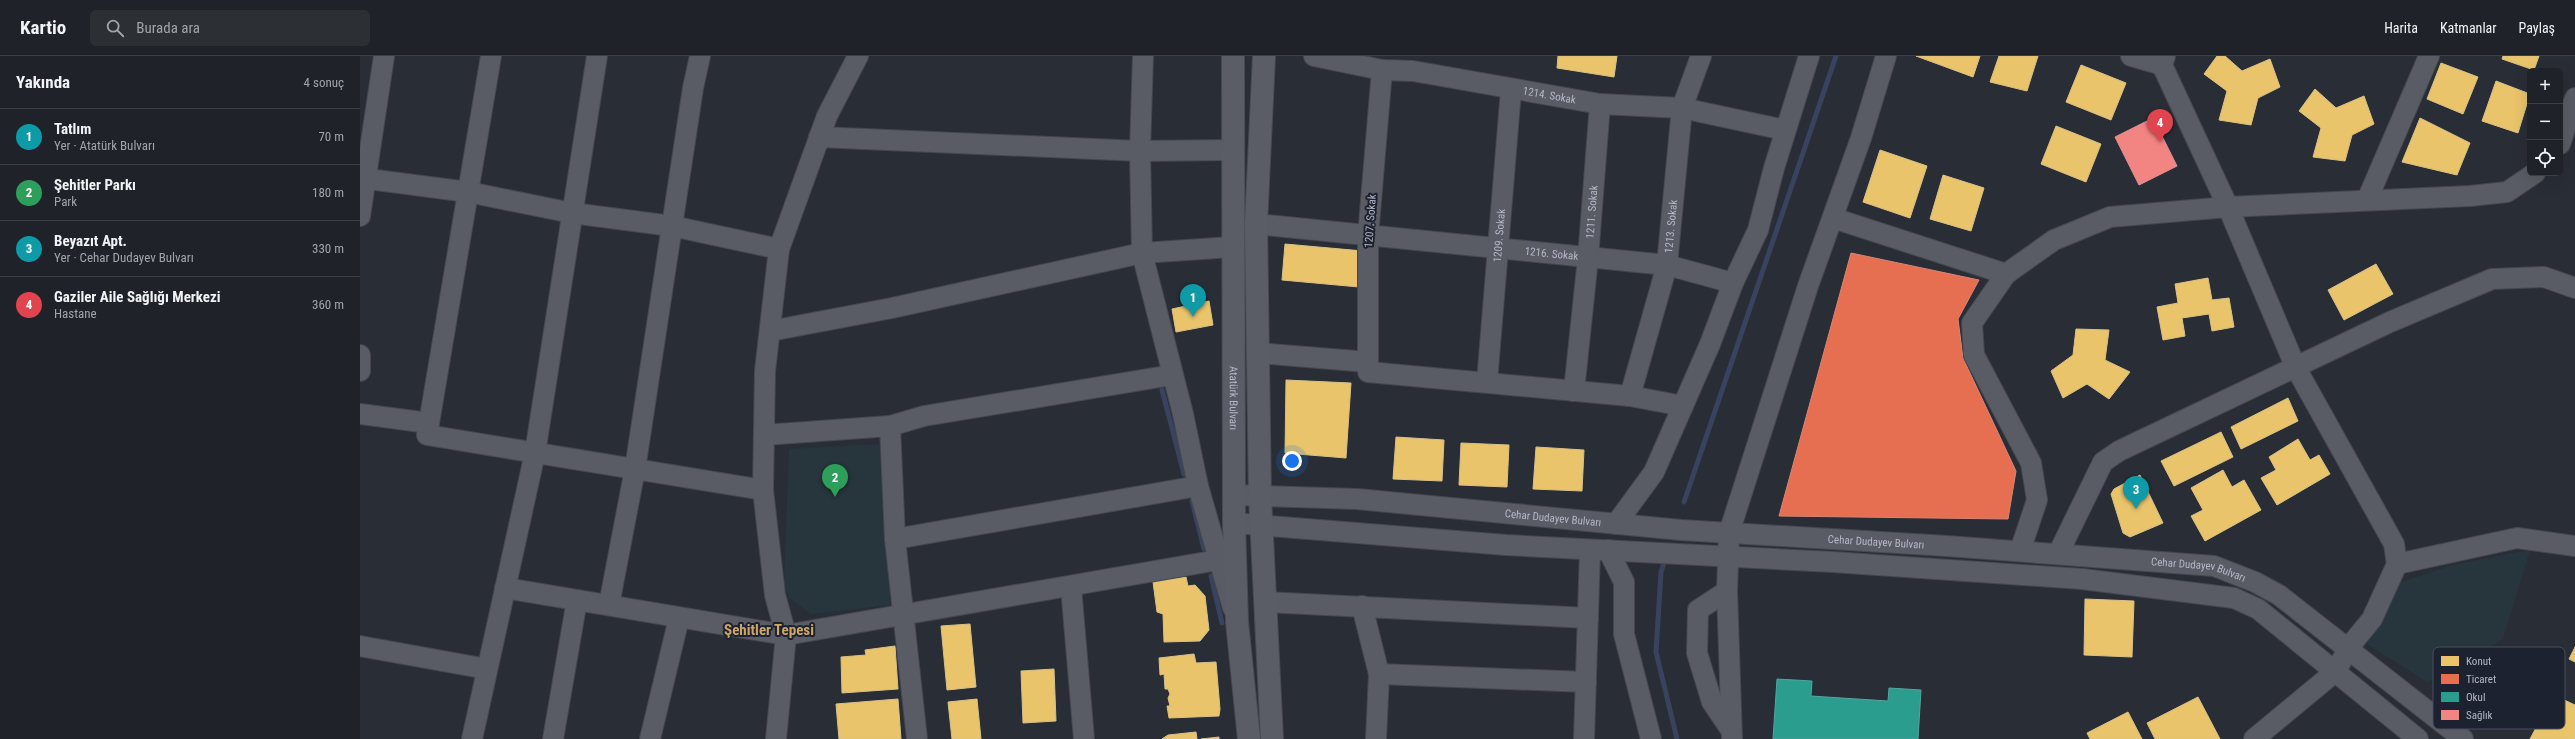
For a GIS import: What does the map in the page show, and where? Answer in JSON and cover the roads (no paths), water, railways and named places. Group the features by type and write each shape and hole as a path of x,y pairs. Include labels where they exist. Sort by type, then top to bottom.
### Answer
{"main road":[{"name":"Atatürk Bulvarı","path":"1233,56 1231,150 1234,523 1237,622 1248,739"},
{"path":"1264,56 1256,224 1260,497 1263,527 1272,739"}],"street":[{"path":"360,216 363,178 384,56"},
{"path":"491,56 427,435 763,490"},
{"path":"472,739 535,453 596,56"},
{"path":"608,606 635,469 693,88 700,56"},
{"path":"776,739 786,635 775,595 763,490 765,371 778,250 827,116 858,56"},
{"path":"1144,56 1140,151 1142,253 1183,414 1198,486 1237,622"},
{"name":"1214. Sokak","path":"1314,56 1382,70 1415,64 1511,90 1600,104 1682,108 1785,130"},
{"name":"1213. Sokak","path":"1630,396 1667,266 1682,108 1701,56"},
{"path":"1616,524 1654,472 1683,406 1733,283 1758,230 1785,130 1809,56"},
{"path":"1732,734 1727,591 1729,533 1808,286 1833,218 1886,56"},
{"path":"2131,56 2163,60 2228,207 2296,368 2394,544 2397,564 2372,619 2349,647 2336,671 2258,738"},
{"path":"2368,200 2429,56"},
{"name":"1207. Sokak","path":"1368,367 1368,236 1382,70"},
{"name":"1209. Sokak","path":"1487,382 1496,249 1511,90"},
{"path":"2561,140 2575,98"},
{"name":"1211. Sokak","path":"1574,391 1588,258 1600,104"},
{"path":"819,137 1140,151 1231,150"},
{"path":"2020,551 2037,500 2031,464 1974,354 1972,324 2006,274 2054,240 2110,217 2228,207 2470,196 2507,192 2531,176"},
{"path":"363,178 468,192 572,213 672,226 778,250"},
{"path":"1833,218 2006,274"},
{"name":"1216. Sokak","path":"1256,224 1667,266 1733,283"},
{"path":"770,331 892,308 1142,253 1232,247"},
{"path":"2058,554 2103,462 2119,451 2390,322 2492,278 2544,277 2575,288"},
{"path":"1258,353 1487,382 1630,396 1683,406"},
{"path":"360,355 360,370"},
{"path":"764,435 890,426 924,416 1172,375"},
{"path":"360,414 429,423"},
{"path":"890,426 895,539 917,739"},
{"path":"895,539 1198,486"},
{"name":"Cehar Dudayev Bulvarı","path":"1234,495 1357,499 1616,524 1729,533 2020,551 2214,566 2255,582 2279,595 2349,647 2433,715"},
{"name":"Cehar Dudayev Bulvarı","path":"1234,523 1263,527 1599,550 1728,556 2082,579 2234,598 2258,609 2418,739"},
{"path":"2397,564 2517,538 2575,546"},
{"path":"1584,739 1588,618 1599,550"},
{"path":"1599,550 1624,582 1624,634 1651,739"},
{"path":"505,588 786,635 904,616 1218,560"},
{"path":"1071,587 1084,739"},
{"path":"1727,591 1698,610 1697,653 1712,702 1732,734"},
{"path":"553,739 577,600"},
{"path":"1265,602 1588,618"},
{"path":"1362,606 1379,674 1376,739"},
{"path":"650,739 679,618"},
{"path":"360,646 488,669"},
{"path":"1379,674 1586,682"},
{"name":"Cehar Dudayev Bulvarı","path":"2451,729 2463,739"}],"waterway":[{"path":"1684,502 1836,56"},
{"path":"1162,390 1184,474"},
{"path":"1192,501 1204,549"},
{"path":"1664,563 1661,572 1656,652 1677,739"},
{"path":"1211,576 1222,623"}],"place":[{"name":"Gaziler Aile Sağlığı Merkezi","path":"2160,142"},
{"name":"Tatlım","path":"1193,317"},
{"name":"Şehitler Parkı","path":"835,497"},
{"name":"Beyazıt Apt.","path":"2136,509"}],"district":[{"name":"Şehitler Tepesi","path":"769,630"}]}
